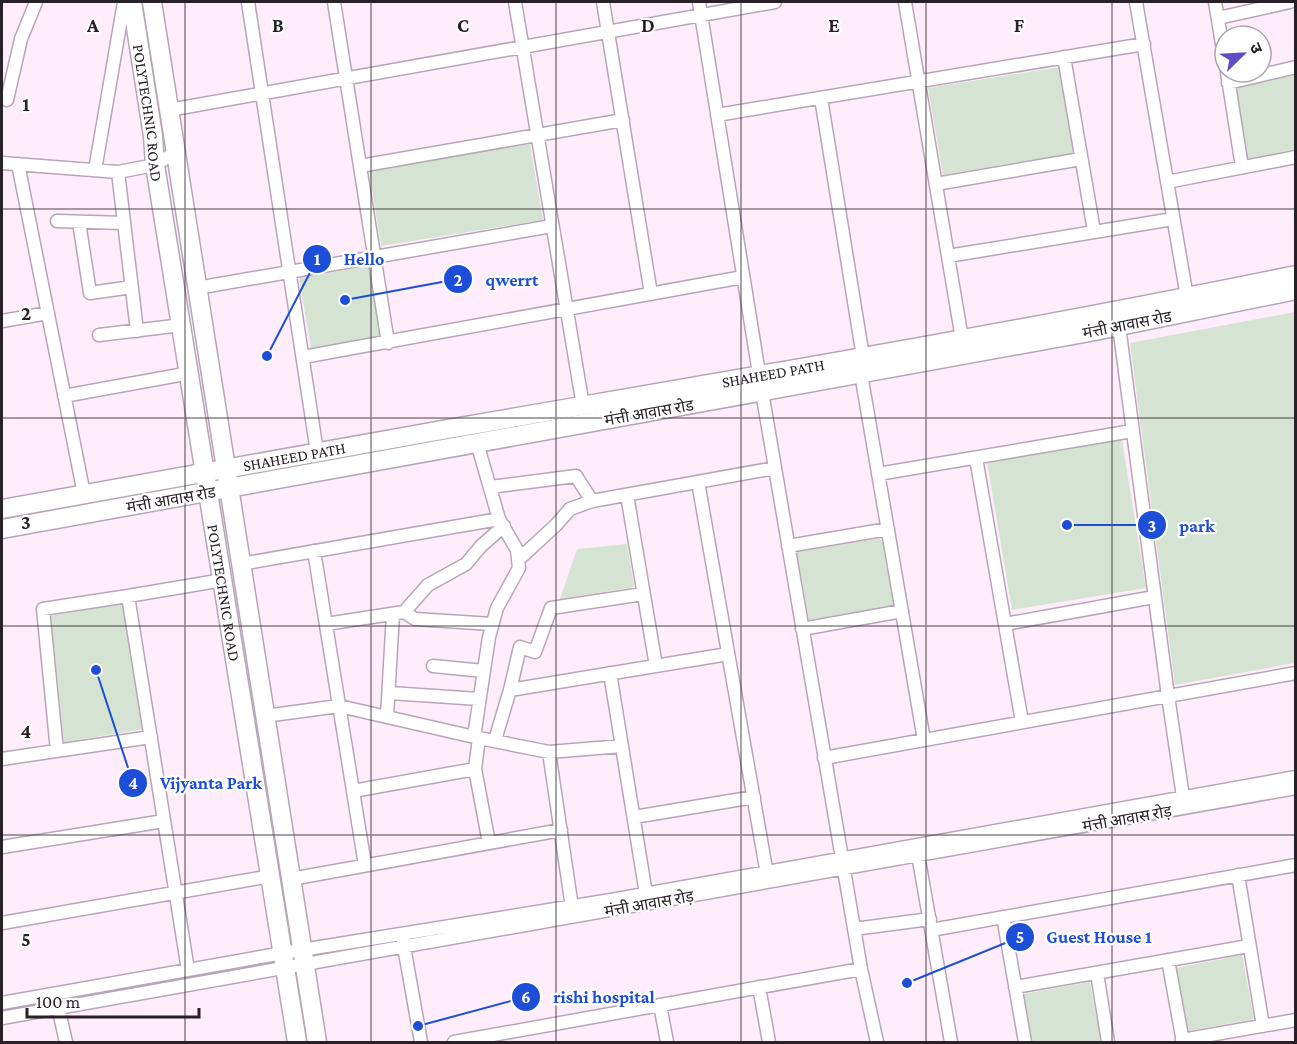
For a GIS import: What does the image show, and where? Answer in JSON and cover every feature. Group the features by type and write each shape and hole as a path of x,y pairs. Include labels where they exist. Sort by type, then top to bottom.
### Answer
{"street":[{"path":"8,100 21,39 36,2"},
{"path":"95,170 124,2"},
{"name":"POLYTECHNIC ROAD","path":"132,2 153,136 155,165 297,1042"},
{"path":"152,2 317,1042"},
{"path":"249,2 317,452"},
{"path":"334,2 388,343"},
{"path":"515,2 583,406"},
{"path":"603,2 651,294"},
{"path":"169,110 608,30 700,8 775,2"},
{"path":"905,2 962,339"},
{"path":"1136,2 1187,297"},
{"path":"1215,2 1219,24"},
{"path":"1218,18 1290,2"},
{"path":"700,8 760,384 824,758 861,969 877,1042"},
{"path":"717,116 1144,44"},
{"path":"1064,57 1094,231"},
{"path":"1273,70 1296,67"},
{"path":"1228,84 1242,167"},
{"path":"821,98 878,474 924,740"},
{"path":"360,166 623,120"},
{"path":"2,163 118,172 155,165 176,152"},
{"path":"1167,182 1296,157"},
{"path":"936,184 1081,159"},
{"path":"18,164 84,494"},
{"path":"118,172 137,331"},
{"path":"948,256 1173,219"},
{"path":"57,221 124,223"},
{"path":"79,222 90,292 132,287"},
{"path":"197,288 552,226"},
{"name":"SHAHEED PATH","path":"2,509 583,406 760,384 862,365 962,339 1296,275"},
{"path":"303,357 743,277"},
{"name":"मंत्ती आवास रोड","path":"862,365 1119,326 1296,290"},
{"path":"2,321 48,313"},
{"path":"99,335 182,325"},
{"path":"1119,326 1154,597 1183,797"},
{"path":"64,396 190,373"},
{"name":"मंत्ती आवास रोड","path":"2,529 477,443 760,384"},
{"path":"878,474 1132,431"},
{"path":"477,443 501,522 517,550 519,568 497,608 492,624 479,699 475,769 489,843"},
{"path":"976,458 1022,722"},
{"path":"518,560 570,510 592,501 775,468"},
{"path":"490,487 576,476 592,501"},
{"path":"698,482 767,877"},
{"path":"627,495 656,666"},
{"path":"241,564 501,522"},
{"path":"387,716 399,613 428,585 466,564 501,522"},
{"path":"788,546 888,529"},
{"path":"314,551 365,865"},
{"path":"57,751 43,609 223,580"},
{"path":"495,740 520,647 535,652 551,608 644,594"},
{"path":"128,596 188,970"},
{"path":"1005,624 1154,597"},
{"path":"802,629 902,611"},
{"path":"326,624 399,613 415,618 492,624"},
{"path":"510,690 728,654"},
{"path":"433,666 484,671"},
{"path":"610,673 647,899"},
{"path":"824,758 1296,673"},
{"path":"390,693 479,699"},
{"path":"265,716 339,706 549,752 622,746"},
{"path":"2,759 151,737"},
{"path":"549,752 573,912"},
{"path":"353,790 475,769"},
{"path":"951,1042 917,850 1296,777"},
{"name":"मंत्ती आवास रोड़","path":"303,957 573,912 917,850 1296,788"},
{"path":"634,817 754,798"},
{"path":"2,847 164,821"},
{"path":"291,879 561,830"},
{"path":"854,929 1003,917 1296,864"},
{"path":"1238,875 1263,1026"},
{"path":"2,923 271,876"},
{"path":"1003,917 1025,1042"},
{"path":"403,940 421,1042"},
{"path":"1015,987 1249,946"},
{"path":"2,1018 303,957"},
{"path":"2,1004 188,970 284,960"},
{"path":"1168,960 1182,1041 1296,1020"},
{"path":"454,1042 861,969"},
{"path":"1097,973 1108,1042"},
{"path":"759,987 769,1042"},
{"path":"59,993 58,1007 66,1042"},
{"path":"660,1005 667,1042"}],"green space":[{"path":"1059,67 1073,153 943,175 928,88"},
{"path":"1295,74 1295,150 1248,160 1236,87 1250,84 1273,84 1273,79"},
{"path":"530,144 543,220 381,246 369,170"},
{"path":"369,266 381,336 311,348 299,278"},
{"path":"1295,312 1295,663 1175,685 1130,343"},
{"path":"1122,440 1146,588 1012,610 987,462"},
{"path":"882,538 894,606 809,620 797,552"},
{"path":"627,544 634,587 560,599 577,549"},
{"path":"122,604 144,729 64,742 51,616"},
{"path":"1242,955 1254,1019 1188,1031 1176,968"},
{"path":"1090,982 1101,1042 1032,1042 1023,994"}],"place":[{"name":"qwerrt","path":"345,300"},
{"name":"Hello","path":"267,356"},
{"name":"park","path":"1067,525"},
{"name":"Vijyanta Park","path":"96,670"},
{"name":"Guest House 1","path":"907,983"},
{"name":"rishi hospital","path":"418,1026"}]}
